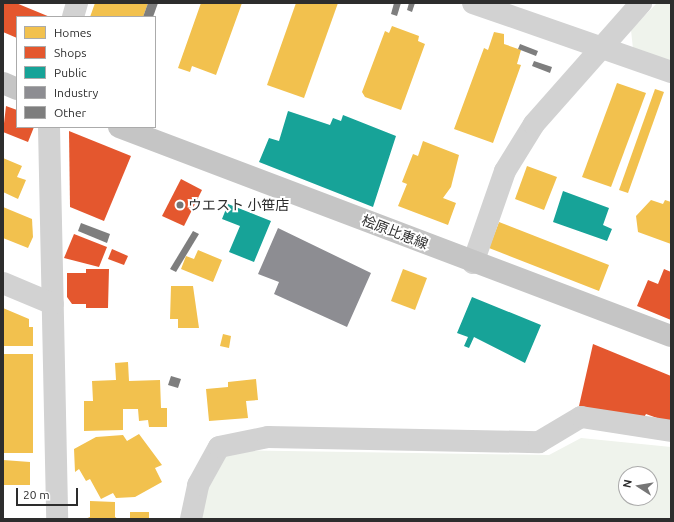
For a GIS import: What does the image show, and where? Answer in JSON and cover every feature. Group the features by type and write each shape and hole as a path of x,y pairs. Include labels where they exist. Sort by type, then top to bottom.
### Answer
{"main road":[{"path":"3,83 16,89"},
{"name":"桧原比恵線","path":"122,128 473,263 671,336"}],"street":[{"path":"73,16 77,3"},
{"path":"473,3 671,72"},
{"path":"473,263 505,171 534,124 600,46 641,3"},
{"path":"49,128 57,519"},
{"path":"3,284 53,304"},
{"path":"191,519 198,486 219,447 268,437 539,442 580,417 671,432"}],"shaded area":[{"path":"657,3 671,3 671,61 633,49 631,30"},
{"path":"581,438 671,447 671,519 200,519 205,495 229,450 549,455"}],"building: Homes":[{"path":"95,3 148,3 143,16 90,16"},
{"path":"201,3 242,3 216,75 192,66 190,72 178,68"},
{"path":"296,3 338,3 304,98 267,85"},
{"path":"392,26 419,36 418,41 425,44 401,110 365,97 362,92 385,31 389,33"},
{"path":"494,32 504,34 504,44 521,50 517,64 521,65 493,143 454,129 484,48 488,50"},
{"path":"617,83 646,93 611,187 582,177"},
{"path":"655,89 664,92 628,193 619,190"},
{"path":"423,141 459,155 451,187 443,198 456,203 448,225 398,206 407,184 402,182 413,154 418,156"},
{"path":"3,158 22,166 17,177 26,180 18,199 3,192"},
{"path":"527,166 557,177 544,210 515,199"},
{"path":"651,200 663,204 665,200 671,202 671,244 638,232 636,216"},
{"path":"3,207 32,219 33,237 28,248 3,238"},
{"path":"499,222 609,265 599,291 489,248"},
{"path":"198,250 222,260 213,282 181,269 186,256 194,259"},
{"path":"403,269 427,278 415,310 391,301"},
{"path":"171,286 193,286 199,328 178,328 178,319 170,319"},
{"path":"3,308 29,319 29,327 33,327 33,346 3,346"},
{"path":"223,334 231,336 229,348 220,346"},
{"path":"3,354 33,354 33,453 3,453"},
{"path":"128,362 129,381 160,380 161,408 167,408 167,427 149,427 148,420 139,421 138,409 123,409 123,430 84,431 84,401 93,401 92,381 116,380 115,363"},
{"path":"256,379 258,400 246,401 248,418 209,421 206,389 228,387 228,382"},
{"path":"139,434 162,465 155,468 162,482 135,497 116,498 113,493 101,499 90,479 86,481 79,469 75,472 74,449 96,437 123,435 127,441"},
{"path":"3,460 30,462 30,485 3,485"},
{"path":"90,501 115,502 115,517 118,519 85,519 90,517"},
{"path":"130,512 149,512 149,519 130,519"}],"building: Shops":[{"path":"3,3 16,3 48,16 16,16 16,38 3,32"},
{"path":"6,106 16,110 16,128 34,128 28,142 3,132"},
{"path":"69,131 131,156 104,221 70,207"},
{"path":"181,179 202,190 184,226 162,216"},
{"path":"74,234 107,247 99,267 64,258"},
{"path":"112,249 128,256 124,265 108,259"},
{"path":"86,269 109,269 108,308 86,308 86,304 72,304 67,297 67,273 86,273"},
{"path":"664,269 671,272 671,320 637,306 648,280 658,284"},
{"path":"593,344 671,376 671,423 646,414 643,419 599,414 579,406"}],"building: Public":[{"path":"288,111 330,125 333,118 341,121 343,115 396,136 373,207 259,162 269,138 279,141"},
{"path":"563,191 609,208 603,225 612,229 607,241 553,222"},
{"path":"228,204 271,221 254,262 229,252 240,226 222,219"},
{"path":"472,297 541,325 525,363 474,337 469,348 464,346 468,337 457,333"}],"building: Industry":[{"path":"278,228 371,273 347,327 274,294 279,282 258,274"}],"building: Other":[{"path":"148,3 158,3 153,16 143,16"},
{"path":"394,3 401,3 397,16 391,14"},
{"path":"409,3 415,3 412,12 407,10"},
{"path":"520,44 538,51 536,56 518,49"},
{"path":"534,61 552,67 550,73 532,66"},
{"path":"81,223 110,234 107,243 78,231"},
{"path":"193,231 199,234 176,272 170,269"},
{"path":"171,376 181,379 178,388 168,385"}],"place":[{"name":"ウエスト 小笹店","path":"180,205"}]}
